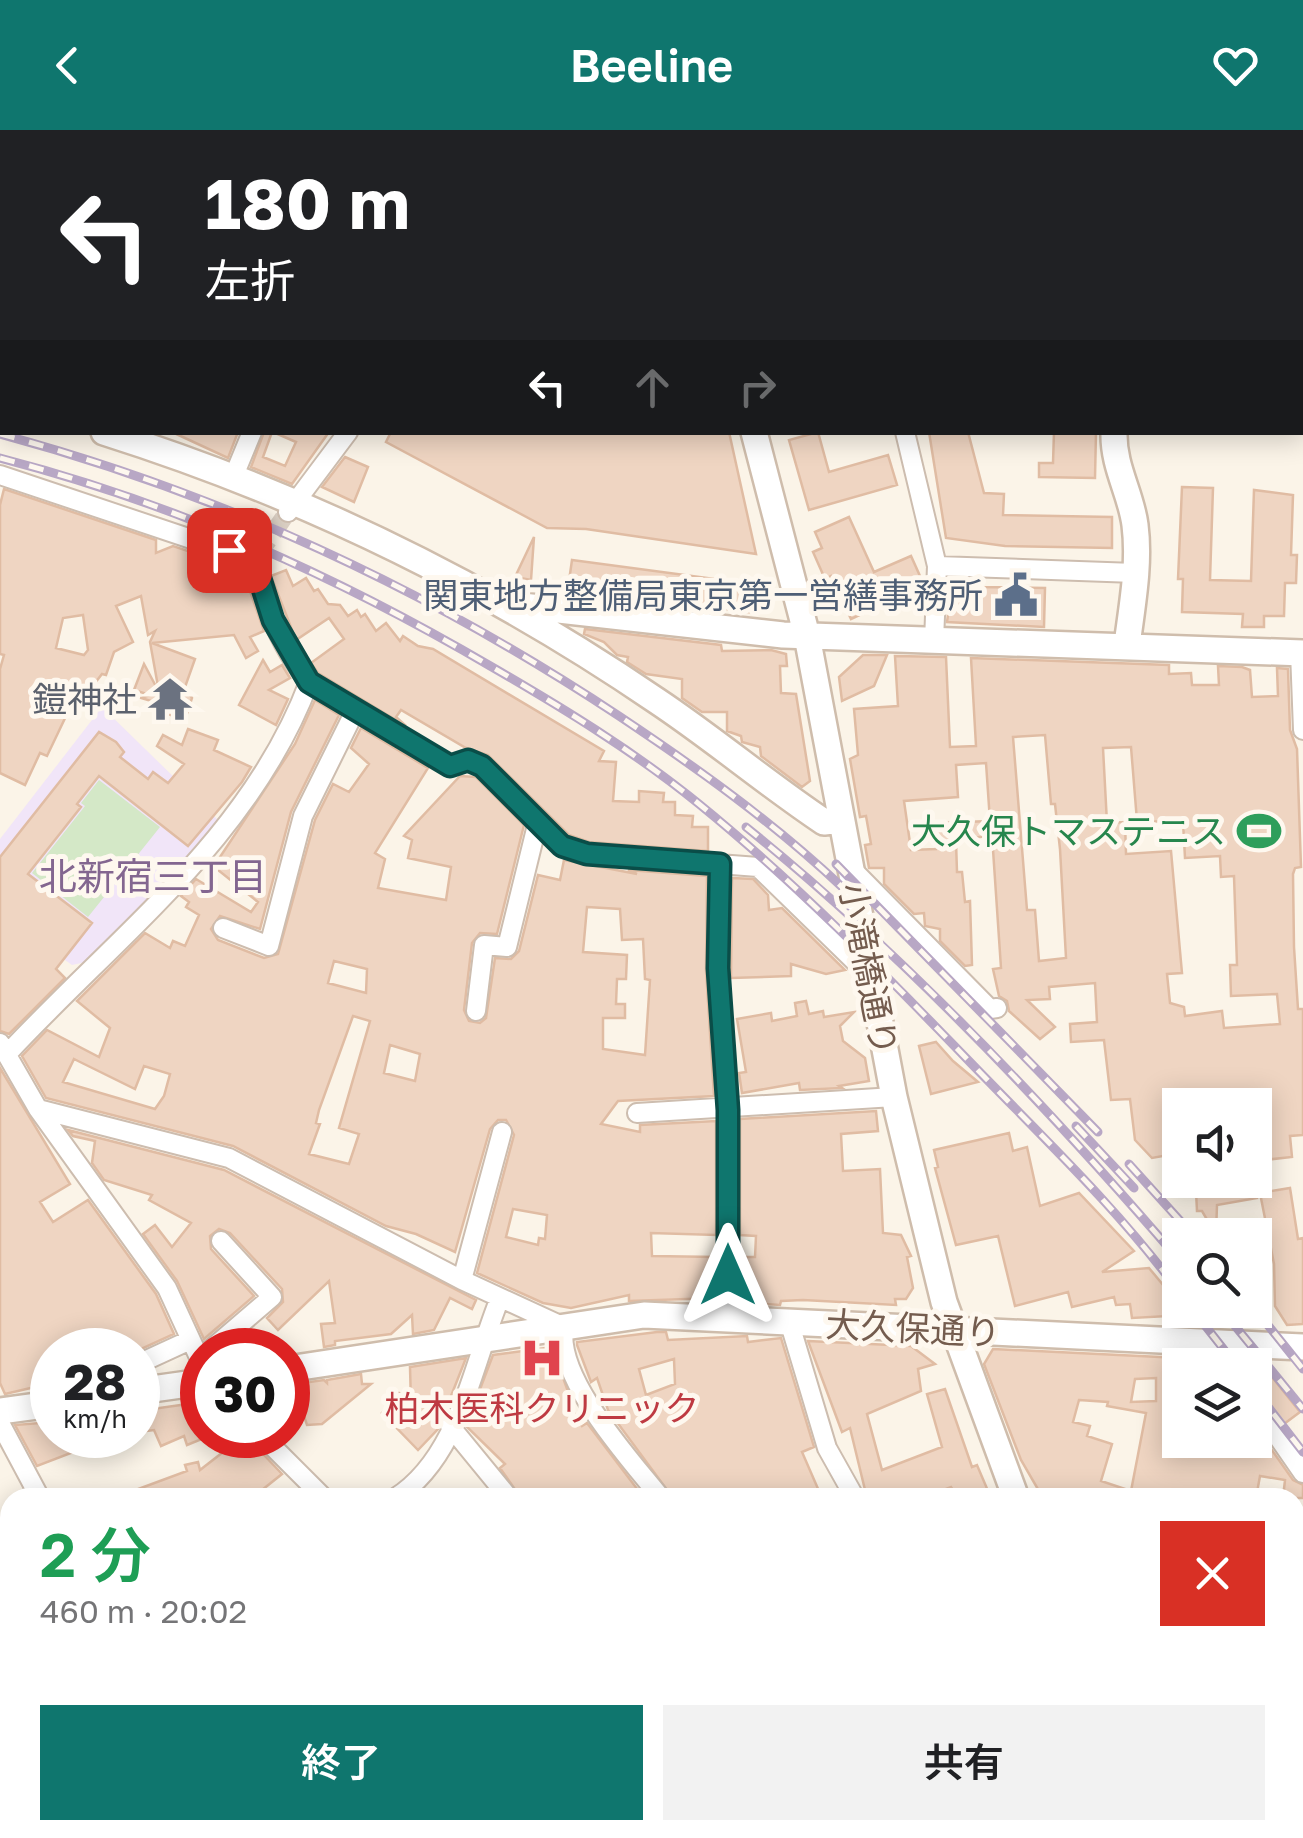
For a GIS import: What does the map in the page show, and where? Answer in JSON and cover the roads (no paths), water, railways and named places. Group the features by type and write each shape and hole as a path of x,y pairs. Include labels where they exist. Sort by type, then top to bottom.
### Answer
{"street":[{"path":"233,478 251,435"},
{"path":"291,508 346,435"},
{"name":"小滝橋通り","path":"755,435 807,636 894,1097 953,1332 1012,1488"},
{"path":"906,435 936,566 934,641"},
{"path":"1114,435 1118,472 1136,526 1127,645"},
{"path":"143,438 291,508 382,540 499,604 655,699 824,822 841,820"},
{"path":"0,475 256,557 273,620 309,682 450,766 468,760 482,766 562,846 587,854 758,866 872,978"},
{"path":"936,566 1135,573"},
{"path":"499,604 807,636 1302,652 1303,730"},
{"path":"183,1328 167,1288 38,1110 4,1054 180,881 229,825 286,739 309,682"},
{"path":"223,928 269,946 303,816 356,709"},
{"path":"476,1011 484,945 507,947 538,821"},
{"path":"720,864 718,968 728,1110 728,1319"},
{"path":"850,866 990,1009 997,1008"},
{"path":"637,1113 894,1097"},
{"path":"38,1110 229,1158 462,1280 564,1327 566,1358 583,1393 654,1488"},
{"path":"462,1280 502,1132"},
{"path":"221,1241 272,1297 239,1328"},
{"path":"410,1488 434,1462 487,1339 500,1298"},
{"name":"大久保通り","path":"310,1366 644,1314 1303,1347"},
{"path":"789,1321 827,1448 849,1488"},
{"path":"1208,1342 1213,1348"},
{"path":"0,1412 30,1407"},
{"path":"0,1423 35,1488"},
{"path":"450,1426 501,1488"},
{"path":"1272,1428 1303,1473"},
{"path":"284,1458 314,1488"}],"tunnel":[{"path":"258,555 287,513"}],"railway":[{"path":"3,435 83,458 243,516 398,587 473,627 677,756 762,818 842,887"},
{"path":"0,458 129,497 314,573 492,667 650,766 735,834 870,960 1078,1173 1162,1270"},
{"path":"746,827 918,979 1027,1090 1162,1241"},
{"path":"836,864 1098,1132"},
{"path":"1076,1126 1134,1188"},
{"path":"1129,1164 1178,1218"},
{"path":"1207,1328 1223,1348"},
{"path":"1237,1328 1303,1409"},
{"path":"1270,1328 1303,1369"},
{"path":"1272,1412 1303,1452"}],"place":[{"name":"関東地方整備局東京第一営繕事務所","path":"1016,595"},
{"name":"鎧神社","path":"170,699"},
{"name":"大久保トマステニス","path":"1259,831"},
{"name":"柏木医科クリニック","path":"542,1358"}],"district":[{"name":"北新宿三丁目","path":"153,875"}]}
